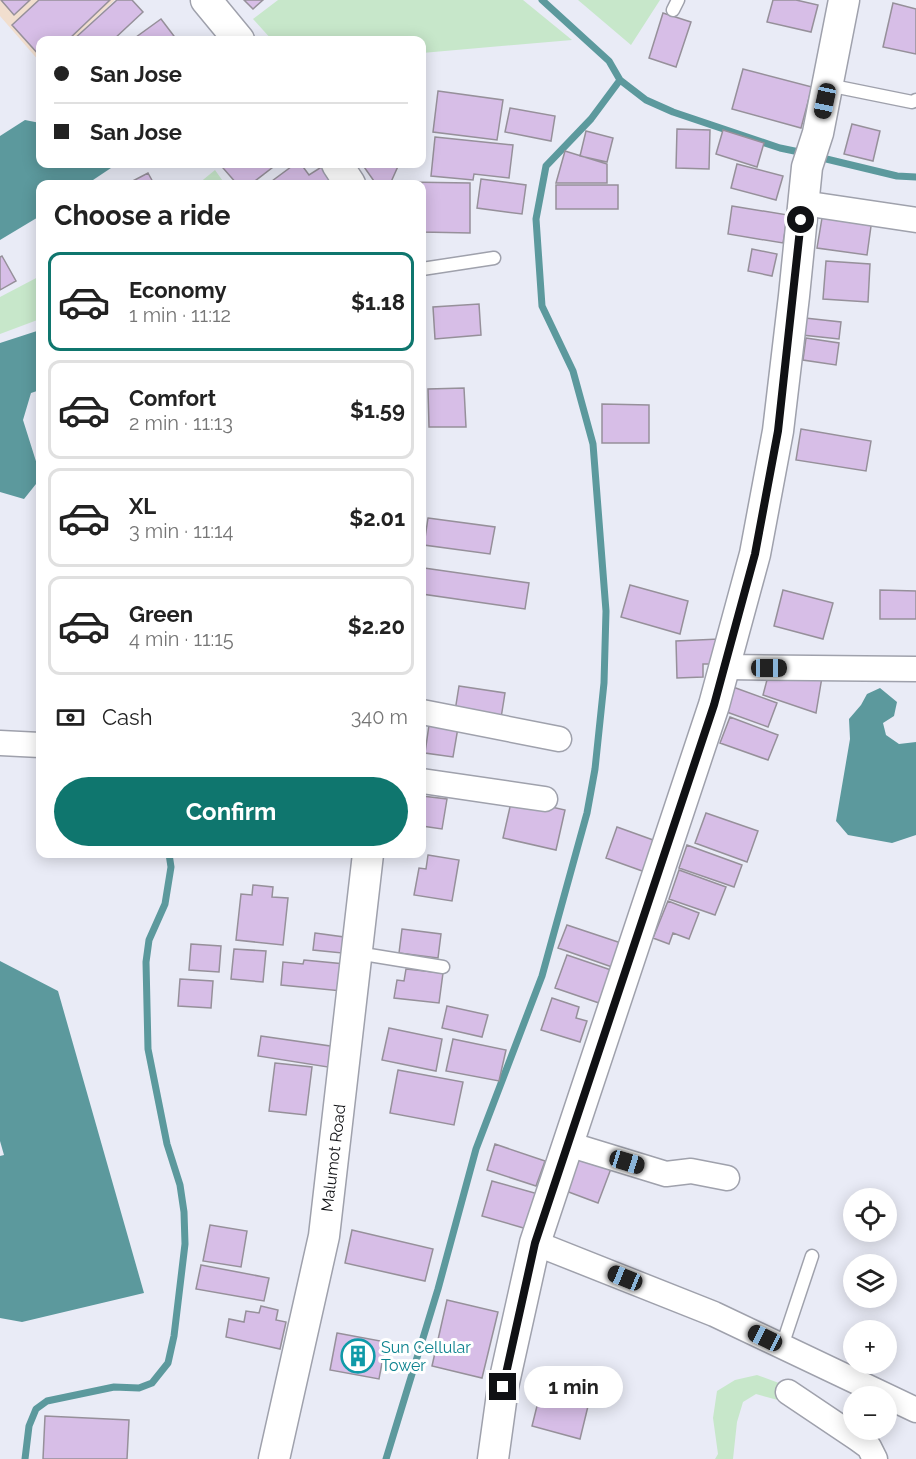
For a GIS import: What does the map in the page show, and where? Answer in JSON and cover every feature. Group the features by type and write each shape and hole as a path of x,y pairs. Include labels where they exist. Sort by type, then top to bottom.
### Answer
{"street":[{"path":"206,0 236,36"},
{"path":"493,1459 503,1387 535,1243 726,667 755,554 776,441 807,167 818,134 844,0"},
{"path":"803,203 916,220"},
{"path":"726,667 916,669"},
{"path":"426,713 559,739"},
{"path":"0,743 36,745"},
{"path":"426,782 545,799"},
{"name":"Malumot Road","path":"274,1459 324,1236 368,858"},
{"path":"568,1144 666,1174 691,1171 727,1178"},
{"path":"535,1243 714,1314 916,1410"},
{"path":"788,1392 869,1447 875,1459"}],"lane":[{"path":"828,85 912,102 916,100"},
{"path":"426,268 494,258"},
{"path":"356,953 443,967"},
{"path":"782,1346 812,1256"}],"shaded area":[{"path":"0,0 115,0 76,36 36,36 36,57 0,16"}],"green space":[{"path":"278,0 523,0 572,40 426,53 426,36 268,36 253,19"},
{"path":"578,0 660,0 631,45"},
{"path":"215,170 222,180 203,180"},
{"path":"36,278 36,320 0,334 0,297"},
{"path":"757,1375 814,1396 804,1407 756,1394 743,1402 737,1422 733,1459 715,1459 718,1454 713,1418 717,1391 735,1380"}],"water":[{"path":"25,120 36,122 36,168 111,168 93,180 36,180 36,218 0,240 0,136"},
{"path":"36,331 36,391 31,393 23,420 36,461 36,484 24,499 0,492 0,343"},
{"path":"880,688 897,702 894,716 883,723 886,735 899,744 916,742 916,835 892,843 848,835 836,821 850,739 849,719 867,694"},
{"path":"0,961 58,991 144,1293 22,1322 0,1318 0,1156 4,1155 0,1141"}],"building":[{"path":"1,0 30,0 14,15"},
{"path":"39,0 110,0 72,36 36,36 36,52 12,25"},
{"path":"117,0 132,0 143,12 117,36 77,36"},
{"path":"244,0 263,0 253,9"},
{"path":"773,0 796,0 818,5 811,32 767,22"},
{"path":"893,3 916,9 916,54 883,47"},
{"path":"663,13 691,22 676,67 649,58"},
{"path":"161,19 174,36 138,36"},
{"path":"743,69 812,87 801,128 732,109"},
{"path":"438,91 503,100 497,140 433,132"},
{"path":"510,108 555,116 551,141 505,132"},
{"path":"852,124 880,131 873,161 844,154"},
{"path":"677,129 710,130 709,169 676,168"},
{"path":"723,130 764,143 757,167 716,154"},
{"path":"586,131 613,138 607,162 580,156"},
{"path":"435,137 513,145 509,178 474,174 473,180 431,176"},
{"path":"565,151 607,164 607,183 556,183"},
{"path":"737,164 783,176 776,200 731,188"},
{"path":"223,168 272,168 256,180 234,180"},
{"path":"290,168 304,168 309,175 320,168 324,168 333,180 273,180"},
{"path":"365,168 397,168 392,180 373,180"},
{"path":"148,173 152,180 135,180"},
{"path":"481,179 526,185 522,214 477,208"},
{"path":"426,182 470,183 470,233 426,232"},
{"path":"556,185 618,185 618,209 556,209"},
{"path":"732,206 788,215 783,243 728,234"},
{"path":"823,212 872,219 867,255 817,248"},
{"path":"752,249 777,254 772,276 748,271"},
{"path":"2,256 16,281 0,290 0,257"},
{"path":"826,261 870,264 868,302 823,299"},
{"path":"479,304 481,335 435,339 433,307"},
{"path":"805,318 841,322 839,339 802,335"},
{"path":"806,338 839,343 836,365 803,360"},
{"path":"464,388 466,427 429,427 428,389"},
{"path":"602,404 649,405 649,443 602,443"},
{"path":"801,429 871,441 866,471 796,460"},
{"path":"428,518 495,527 490,554 426,545"},
{"path":"426,568 529,583 525,609 426,595"},
{"path":"630,585 688,601 680,634 621,617"},
{"path":"783,590 833,603 823,639 774,626"},
{"path":"880,590 916,591 916,619 880,619"},
{"path":"719,639 719,664 703,664 703,677 677,678 676,641"},
{"path":"768,676 822,677 816,713 763,695"},
{"path":"459,686 505,693 501,718 455,711"},
{"path":"733,687 777,703 768,727 724,711"},
{"path":"730,717 778,735 768,760 720,743"},
{"path":"430,718 459,722 453,757 426,753"},
{"path":"426,796 447,799 442,829 426,827"},
{"path":"512,798 565,810 556,850 503,838"},
{"path":"706,813 758,831 747,862 695,843"},
{"path":"617,827 656,841 645,872 606,858"},
{"path":"687,845 742,865 734,887 679,868"},
{"path":"428,855 459,860 452,901 414,895 419,868 426,869"},
{"path":"679,870 726,887 715,915 669,899"},
{"path":"253,885 273,887 272,897 288,898 283,945 236,940 241,894 252,895"},
{"path":"668,901 699,913 689,939 673,933 669,944 653,938"},
{"path":"567,925 621,943 612,967 558,948"},
{"path":"402,929 441,934 438,958 399,953"},
{"path":"315,933 344,937 342,953 313,950"},
{"path":"191,944 221,946 219,972 189,970"},
{"path":"234,949 266,951 263,982 231,979"},
{"path":"567,955 611,970 599,1003 555,988"},
{"path":"304,960 345,964 342,991 281,985 283,962 303,964"},
{"path":"406,969 443,973 439,1003 394,998 397,980 404,981"},
{"path":"180,979 213,981 211,1008 178,1006"},
{"path":"552,998 579,1007 576,1018 587,1021 580,1042 541,1030"},
{"path":"447,1006 488,1015 482,1037 442,1028"},
{"path":"389,1028 442,1039 436,1071 382,1060"},
{"path":"261,1036 337,1047 334,1068 258,1056"},
{"path":"453,1039 506,1050 499,1081 446,1071"},
{"path":"275,1063 312,1067 306,1115 269,1111"},
{"path":"398,1070 463,1082 454,1125 390,1113"},
{"path":"495,1144 545,1161 536,1186 487,1170"},
{"path":"579,1154 612,1166 598,1203 566,1191"},
{"path":"492,1181 538,1194 527,1229 482,1216"},
{"path":"210,1225 247,1231 241,1267 203,1261"},
{"path":"352,1230 433,1249 425,1281 345,1263"},
{"path":"201,1265 269,1278 264,1301 196,1289"},
{"path":"447,1300 498,1312 482,1378 432,1366"},
{"path":"261,1306 278,1310 276,1320 286,1322 280,1349 226,1337 229,1319 244,1322 246,1311 259,1313"},
{"name":"Sun Cellular Tower","path":"337,1333 386,1342 379,1379 330,1370"},
{"path":"542,1386 590,1398 580,1439 532,1426"},
{"path":"45,1416 129,1420 127,1459 43,1459"}],"waterway":[{"path":"542,0 609,61 620,80 646,100 673,112 780,148 804,153"},
{"path":"386,1459 438,1289 476,1149 542,976 587,813 595,769 604,683 606,611 593,444 573,371 542,306 536,219 546,166 591,119 620,80"},
{"path":"818,157 897,176 916,177"},
{"path":"25,1459 29,1426 36,1409 47,1401 114,1387 139,1388 152,1383 168,1363 174,1336 185,1244 184,1212 180,1185 167,1144 148,1049 146,962 149,940 165,904 171,867 170,858"}],"place":[{"name":"Sun Cellular Tower","path":"358,1356"}],"route":[{"path":"503,1387 535,1243 714,705 755,554 778,431 801,220"}]}
